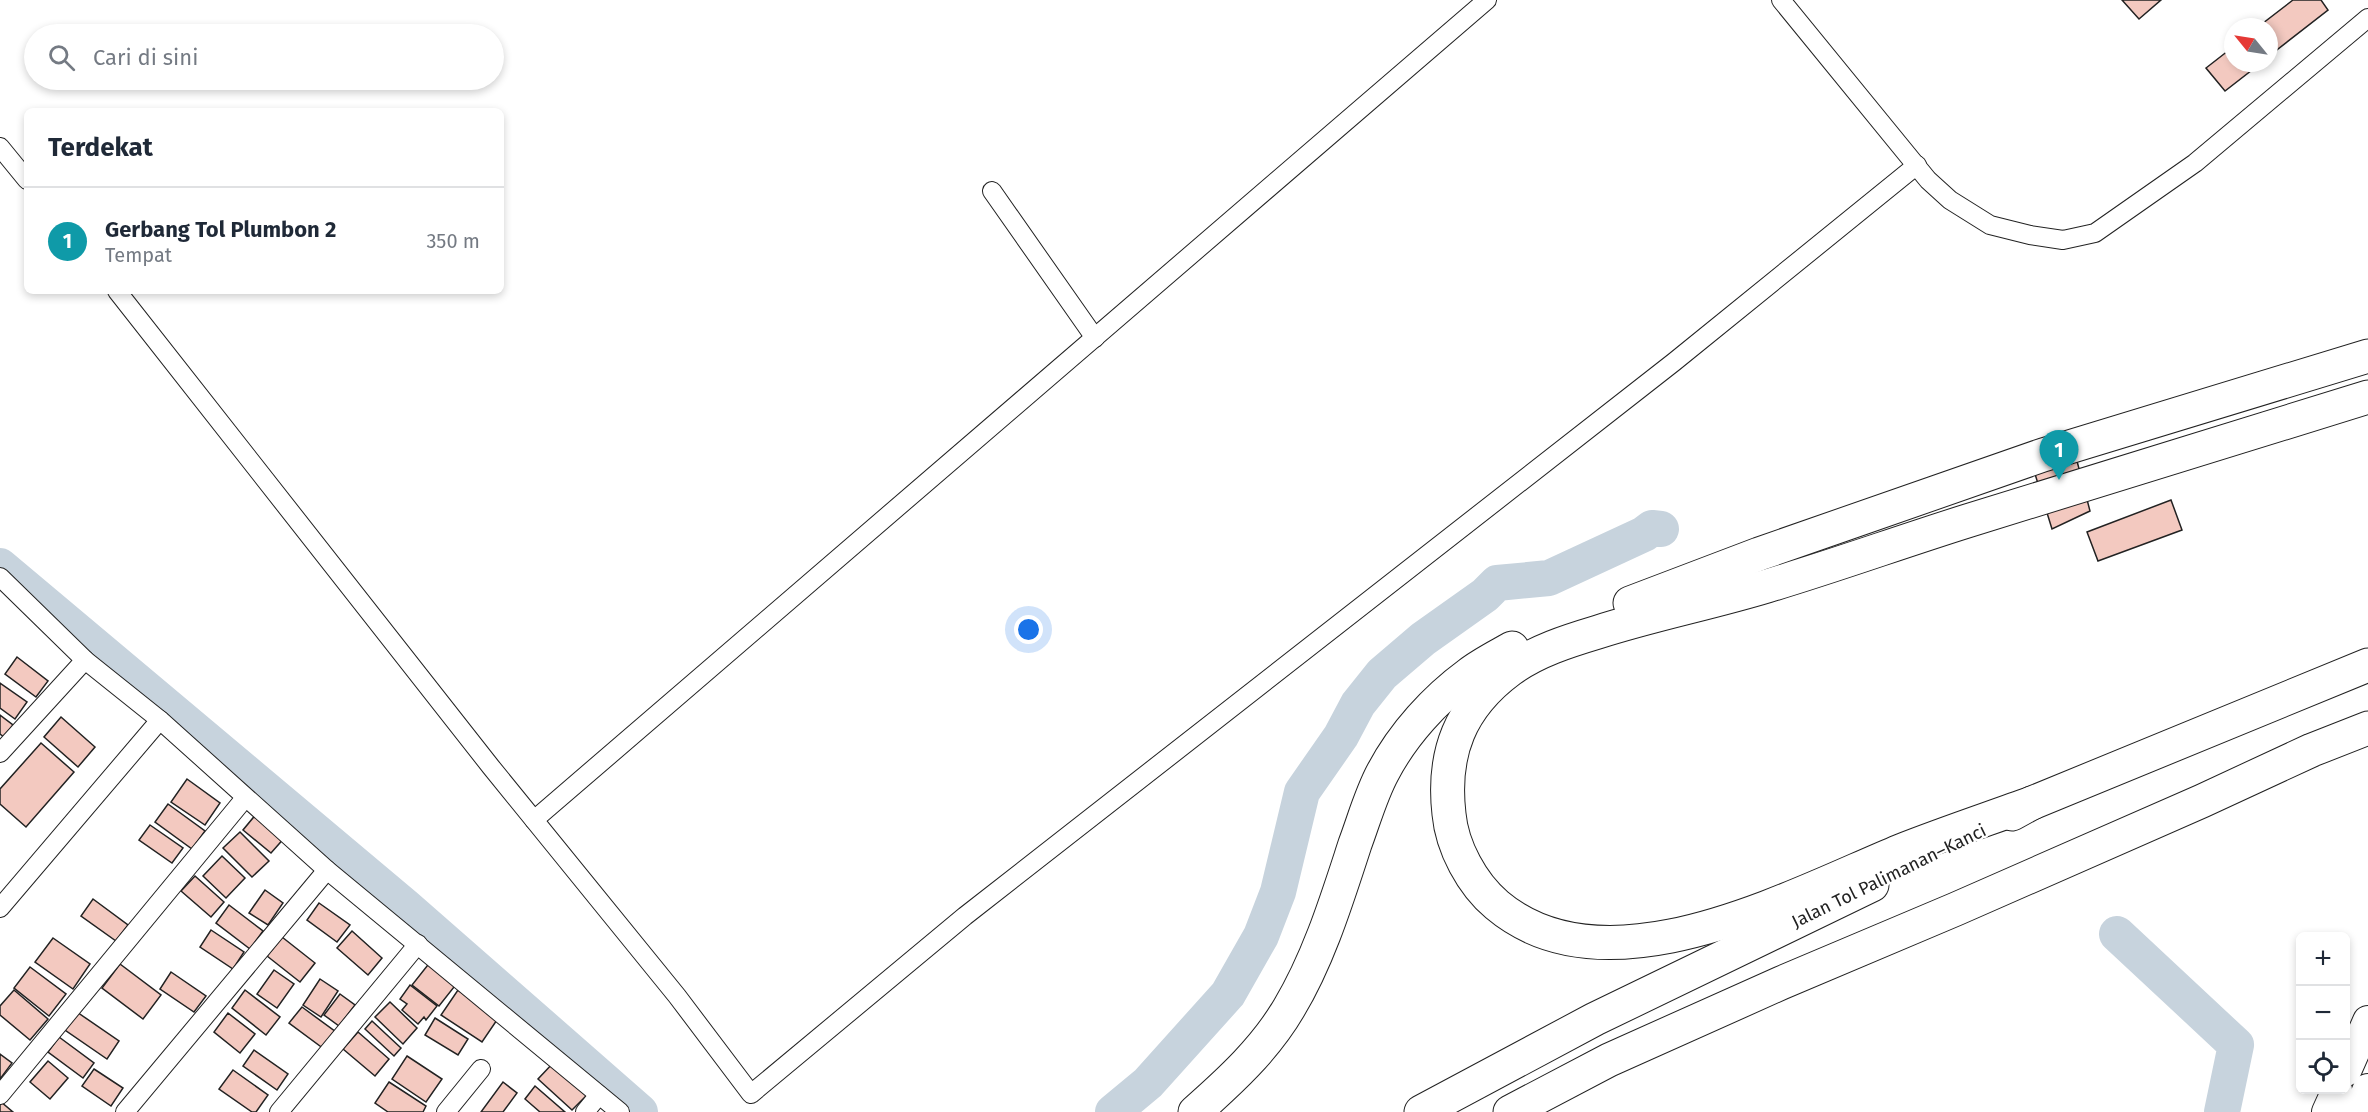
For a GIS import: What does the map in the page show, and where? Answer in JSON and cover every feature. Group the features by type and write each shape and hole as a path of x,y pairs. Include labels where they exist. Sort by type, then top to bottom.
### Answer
{"highway":[{"path":"1195,1112 1224,1087 1257,1053 1289,1008 1311,964 1334,906 1367,809 1383,772 1412,730 1435,704 1470,673 1513,648 1759,554 2043,455 2368,356"},
{"path":"2032,803 1920,843 1706,929 1638,943 1565,940 1536,930 1506,913 1486,896 1469,872 1449,822 1447,793 1449,759 1463,722 1480,696 1513,668 1560,644 1639,619 1764,587 1977,518 2368,397"},
{"name":"Jalan Tol Palimanan–Kanci","path":"1421,1112 1594,1019 1982,832 2032,803 2368,665"},
{"path":"1510,1112 1609,1060 1781,983 1956,909 2312,750 2368,728"},
{"path":"2350,1062 2368,1021"},
{"path":"2358,1112 2368,1089"},
{"path":"2327,1112 2335,1094"}],"street":[{"path":"534,820 1487,0"},
{"path":"1781,0 1928,180 1950,200 1990,225 2030,236 2063,240 2095,233 2195,162 2368,18"},
{"path":"0,147 24,176"},
{"path":"119,294 534,820 677,996 751,1094 965,916 1665,369 1917,165"},
{"path":"992,191 1095,338"},
{"path":"0,577 85,660 160,720 327,870 620,1112"},
{"path":"0,753 85,660"},
{"path":"0,908 160,720"},
{"path":"0,1095 245,798"},
{"path":"125,1112 327,870"},
{"path":"279,1112 418,944"},
{"path":"446,1112 482,1069"},
{"path":"585,1112 599,1095"}],"building":[{"path":"2122,0 2161,0 2139,19"},
{"path":"2293,0 2321,0 2328,10 2278,49 2278,18 2270,18"},
{"path":"2224,54 2224,72 2249,72 2225,91 2206,68"},
{"path":"2071,438 2090,511 2052,529 2027,448"},
{"path":"2171,500 2182,530 2098,561 2087,532"},
{"path":"17,657 48,681 36,697 5,674"},
{"path":"0,683 27,702 15,719 0,708"},
{"path":"0,715 13,725 4,737 0,734"},
{"path":"61,717 95,747 78,767 44,737"},
{"path":"41,743 74,772 26,827 0,804 0,789"},
{"path":"187,779 220,803 205,825 171,802"},
{"path":"168,804 205,831 192,849 155,822"},
{"path":"257,813 286,836 271,853 243,830"},
{"path":"150,825 183,848 172,863 139,840"},
{"path":"240,832 269,861 252,877 223,848"},
{"path":"222,856 245,878 226,898 203,876"},
{"path":"195,876 224,902 211,917 181,891"},
{"path":"265,890 283,903 268,925 249,913"},
{"path":"93,899 128,925 116,941 81,916"},
{"path":"319,903 350,925 337,942 307,920"},
{"path":"229,905 263,931 250,949 216,923"},
{"path":"211,930 244,952 233,969 200,947"},
{"path":"352,931 382,958 368,975 337,948"},
{"path":"282,937 315,963 300,982 267,956"},
{"path":"53,938 90,964 73,989 35,962"},
{"path":"431,961 458,982 439,1006 412,985"},
{"path":"120,964 161,995 143,1019 102,988"},
{"path":"30,967 66,994 49,1016 14,988"},
{"path":"274,970 294,984 277,1008 257,994"},
{"path":"171,972 206,996 194,1012 160,989"},
{"path":"320,979 338,991 321,1017 303,1005"},
{"path":"410,985 437,1006 426,1020 424,1017 418,1024 402,1010 407,1004 400,999"},
{"path":"14,990 48,1019 30,1040 0,1015 0,1006"},
{"path":"245,990 280,1017 266,1035 232,1008"},
{"path":"458,990 499,1017 482,1042 441,1015"},
{"path":"340,994 355,1005 339,1026 324,1015"},
{"path":"390,1002 417,1028 403,1044 375,1017"},
{"path":"302,1007 336,1032 324,1049 289,1023"},
{"path":"74,1010 119,1041 107,1059 62,1028"},
{"path":"228,1013 255,1034 240,1053 214,1032"},
{"path":"435,1018 468,1039 458,1055 425,1035"},
{"path":"372,1021 401,1048 394,1056 365,1029"},
{"path":"358,1032 389,1059 375,1076 343,1049"},
{"path":"59,1037 94,1063 83,1078 48,1052"},
{"path":"254,1050 288,1074 277,1090 243,1066"},
{"path":"0,1054 12,1063 0,1079"},
{"path":"407,1056 442,1079 426,1102 392,1079"},
{"path":"48,1061 68,1078 50,1099 30,1082"},
{"path":"554,1062 588,1094 572,1110 538,1079"},
{"path":"94,1069 123,1088 111,1106 82,1086"},
{"path":"233,1070 268,1095 256,1112 252,1112 219,1089"},
{"path":"389,1082 426,1106 423,1112 388,1112 375,1103"},
{"path":"503,1082 517,1093 503,1112 481,1112"},
{"path":"535,1086 565,1112 540,1112 525,1099"},
{"path":"0,1101 13,1112 0,1112"}],"waterway":[{"path":"1113,1112 1148,1083 1228,994 1261,936 1278,892 1302,792 1341,736 1358,704 1382,674 1423,639 1485,595 1497,583 1549,578 1644,534 1652,528 1661,529"},
{"path":"0,566 406,907 640,1112"},
{"path":"2117,934 2236,1045 2222,1112"}],"place":[{"name":"Gerbang Tol Plumbon 2","path":"2059,480"}]}
